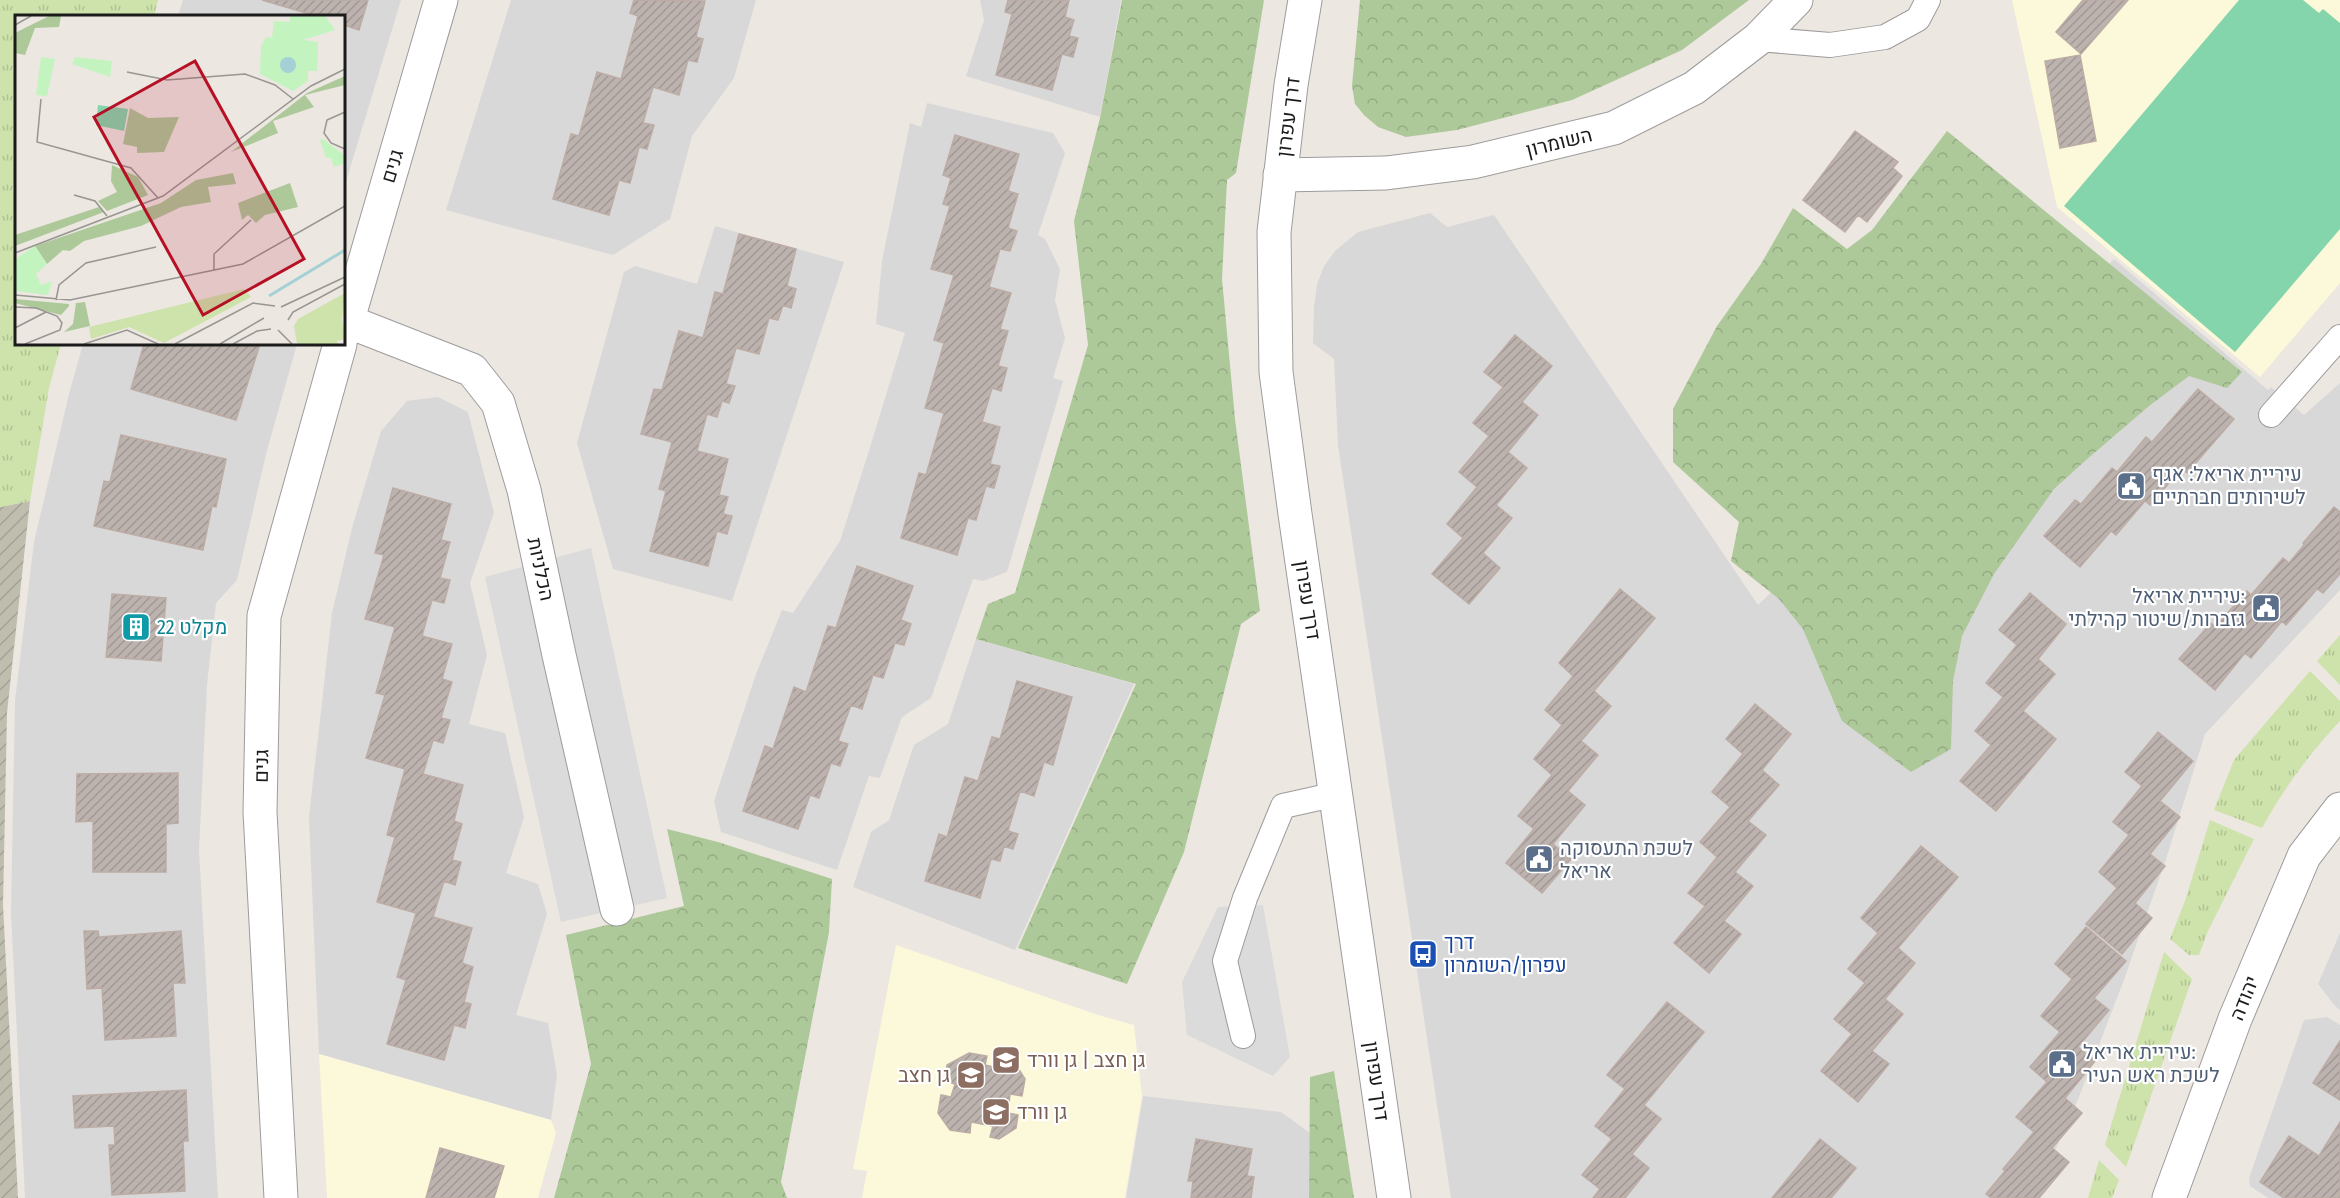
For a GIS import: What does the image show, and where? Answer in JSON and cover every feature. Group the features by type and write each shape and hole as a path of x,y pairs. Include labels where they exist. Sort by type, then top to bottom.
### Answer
{"street":[{"name":"גנים","path":"345,329 441,0"},
{"name":"דרך עפרון","path":"1305,0 1291,85 1274,232 1276,372 1394,1198"},
{"name":"השומרון","path":"1280,176 1386,173 1473,162 1614,128 1694,87 1758,39 1796,0"},
{"name":"הכלניות","path":"345,332 472,370 498,403 524,490 617,909"},
{"name":"גנים","path":"281,1198 260,812 264,616 340,345"},
{"name":"יהודה","path":"2169,1198 2235,1019 2299,867 2304,856 2340,809"}],"lane":[{"path":"1758,39 1830,45 1886,37 1918,19 1928,0"},
{"path":"2271,415 2340,337"},
{"path":"1243,1036 1225,961 1245,898 1283,806 1337,794"}],"shaded area":[{"path":"183,0 401,0 345,185 345,15 178,15"},
{"path":"511,0 756,0 734,78 692,136 670,219 613,255 446,210"},
{"path":"980,0 1121,0 1100,117 966,76 984,20"},
{"path":"2012,0 2340,0 2340,283 2260,377 2057,207"},
{"path":"927,103 1053,133 1065,153 1038,235 1045,239 1060,269 1055,300 1065,338 1053,378 1063,381 1007,572 983,581 973,579 931,698 902,717 880,778 869,776 837,870 721,832 714,801 756,674 782,610 793,613 840,541 905,333 876,324 882,261 910,123 921,127"},
{"path":"1430,213 1447,227 1494,215 1758,605 2114,259 2268,390 2271,387 2304,415 2340,383 2340,590 2205,734 2167,856 2125,977 2079,1097 2034,1198 1451,1198 1338,445 1334,359 1313,343 1317,284 1324,266 1335,251 1358,232"},
{"path":"715,226 844,262 732,601 613,569 577,443 624,272 635,266 697,284"},
{"path":"83,345 297,345 266,454 237,580 216,603 207,685 199,850 218,1198 25,1198 11,913 15,701 34,542"},
{"path":"438,397 468,412 494,513 470,583 487,655 469,724 505,733 524,817 506,873 538,884 547,914 516,1015 548,1023 557,1075 551,1120 319,1054 309,817 332,613 352,528 381,431 407,401"},
{"path":"30,501 7,713 3,905 18,1198 0,1198 0,507"},
{"path":"591,548 667,898 561,922 485,577"},
{"path":"976,639 1134,684 1015,950 853,887 871,832 889,820 914,745 948,724"},
{"path":"1263,905 1290,1057 1273,1076 1187,1035 1182,982 1218,907"},
{"path":"2340,933 2340,1010 2318,984"},
{"name":"גן חצב | גן וורד","path":"896,945 1098,1015 1134,1025 1142,1096 1125,1198 862,1198 867,1171 853,1169"},
{"path":"2327,1017 2340,1025 2340,1198 2268,1198 2250,1186 2249,1178 2304,1020"},
{"path":"319,1054 551,1120 556,1133 538,1198 327,1198"},
{"path":"1143,1096 1281,1112 1310,1133 1309,1198 1126,1198"}],"green space":[{"path":"0,0 158,0 154,15 15,15 15,345 61,345 49,388 30,501 0,507"},
{"path":"1122,0 1264,0 1236,173 1227,180 1222,279 1235,419 1260,611 1241,624 1184,852 1127,984 1018,948 1136,684 976,639 988,604 1015,593 1088,345 1074,221 1100,118"},
{"path":"1360,0 1749,0 1682,50 1572,100 1457,130 1406,137 1378,127 1355,104 1352,86"},
{"path":"2239,0 2303,0 2319,13 2323,9 2340,23 2340,229 2235,352 2064,206"},
{"path":"1947,131 2242,372 2227,388 2189,376 2149,406 2054,489 1994,574 1962,636 1953,681 1951,749 1911,772 1842,721 1803,629 1779,599 1731,561 1739,522 1673,462 1673,409 1717,326 1761,264 1793,208 1847,249 1872,230"},
{"path":"2340,635 2340,685 2317,661"},
{"path":"2310,671 2340,701 2340,721 2298,772 2262,828 2214,810 2234,760"},
{"path":"2210,820 2254,839 2208,931 2199,955 2189,955 2170,939 2185,901"},
{"path":"667,829 718,842 832,879 829,932 781,1182 787,1198 554,1198 591,1064 566,935 684,906"},
{"path":"2164,952 2192,979 2126,1167 2105,1145"},
{"path":"1334,1071 1354,1198 1309,1198 1310,1077"},
{"path":"2099,1160 2119,1180 2112,1198 2088,1198"}],"building":[{"path":"262,0 368,0 359,30 345,25 345,15 313,15"},
{"path":"634,0 705,1 696,37 703,39 697,62 688,60 679,95 653,87 643,123 654,125 647,149 639,147 630,183 619,180 609,215 553,199 571,134 579,136 597,72 621,79 638,16 630,13"},
{"path":"1008,0 1069,0 1065,17 1074,20 1069,36 1078,38 1073,57 1062,54 1052,90 996,75 1012,14 1005,12"},
{"path":"2083,0 2128,0 2081,54 2056,32"},
{"path":"2080,55 2096,141 2060,148 2045,61"},
{"path":"1855,131 1898,162 1893,168 1902,176 1867,222 1858,215 1845,232 1803,200"},
{"path":"955,135 1019,154 1008,191 1018,194 1008,228 1017,231 1010,251 1000,249 989,287 1011,293 1000,329 1008,331 998,366 1007,368 1001,391 992,388 982,422 1000,427 990,464 1000,466 994,488 986,486 976,520 968,518 957,555 901,538 919,473 926,475 944,413 925,408 944,343 934,340 954,275 931,269 950,206 943,204 951,178 943,175"},
{"path":"739,234 796,249 787,286 796,289 791,308 783,305 778,320 769,318 759,354 736,348 726,384 735,386 729,403 722,401 717,417 707,414 697,451 728,459 719,495 728,497 723,514 732,516 727,534 717,531 708,566 650,551 666,491 659,489 672,442 641,434 654,389 662,390 679,331 703,338 715,292 723,294"},
{"path":"1515,335 1552,366 1522,402 1538,415 1508,452 1527,468 1496,505 1512,518 1483,553 1500,568 1469,604 1432,574 1463,538 1447,524 1477,487 1459,472 1489,436 1473,423 1503,387 1484,372"},
{"path":"144,345 260,345 236,420 131,389"},
{"name":"עיריית אריאל: אגף לשירותים חברתיים","path":"2198,389 2234,419 2187,473 2182,468 2150,505 2145,501 2116,535 2111,531 2080,567 2044,536 2075,500 2081,504 2112,468 2117,472 2146,437 2152,442"},
{"path":"121,435 226,459 216,507 212,506 203,550 94,526 104,481 110,482"},
{"path":"393,488 451,504 441,540 450,542 440,578 450,580 444,603 432,600 422,636 452,644 442,679 452,682 441,718 450,720 443,743 433,740 423,774 463,785 454,821 462,824 452,860 461,862 455,885 444,881 433,917 472,928 462,963 473,967 464,1002 471,1004 465,1028 454,1025 444,1060 387,1044 406,980 397,977 416,913 377,902 395,837 387,835 405,769 366,758 385,695 376,693 395,627 365,619 384,555 375,553"},
{"name":"עיריית אריאל: גזברות/שיטור קהילתי","path":"2334,507 2340,512 2340,574 2323,593 2317,589 2286,625 2282,621 2251,658 2245,653 2215,690 2179,659 2211,623 2215,627 2247,591 2251,595 2283,558 2289,563"},
{"path":"857,566 913,586 901,620 911,624 904,645 895,643 883,678 873,675 862,709 851,705 838,741 848,744 840,766 831,763 819,798 810,795 798,829 743,811 765,746 773,749 794,687 806,692 828,626 836,628"},
{"path":"1620,589 1655,618 1594,691 1611,706 1581,741 1598,755 1568,791 1585,805 1553,844 1571,859 1542,893 1506,863 1534,829 1518,816 1552,775 1534,759 1562,725 1545,710 1573,676 1559,663"},
{"path":"2030,593 2066,624 2038,659 2055,674 2023,711 2056,739 1996,811 1960,781 1991,745 1975,731 2003,697 1986,683 2017,645 1999,630"},
{"name":"מקלט 22","path":"112,594 166,598 161,661 106,657"},
{"path":"1017,681 1072,697 1053,765 1044,762 1034,796 1020,791 1008,831 1018,834 1013,849 1004,846 1000,861 991,859 980,898 925,881 939,834 947,837 965,777 978,781 992,737 1000,739"},
{"path":"1755,704 1791,734 1762,770 1779,785 1748,821 1766,835 1735,872 1753,886 1724,921 1741,934 1709,973 1674,943 1705,906 1688,893 1717,857 1700,842 1730,807 1712,792 1743,754 1726,739"},
{"path":"2158,732 2193,761 2160,801 2180,817 2150,854 2165,866 2135,903 2152,918 2122,954 2086,924 2117,888 2099,872 2129,835 2113,822 2142,786 2125,772"},
{"path":"178,773 178,823 166,824 166,872 93,872 93,821 76,822 77,774"},
{"path":"1921,846 1958,877 1898,948 1915,963 1885,999 1903,1014 1872,1051 1889,1064 1858,1102 1821,1071 1852,1034 1834,1019 1865,983 1848,969 1878,933 1861,918"},
{"name":"עיריית אריאל: לשכת ראש העיר","path":"2086,927 2126,961 2094,998 2109,1010 2078,1047 2095,1061 2065,1098 2082,1113 2052,1148 2069,1162 2039,1198 1991,1198 1986,1194 2005,1171 2003,1169 2034,1132 2016,1117 2047,1082 2030,1067 2060,1032 2041,1016 2072,979 2055,964"},
{"path":"84,931 98,931 99,937 181,931 185,983 173,983 176,1036 105,1040 102,988 87,989"},
{"path":"1667,1002 1704,1032 1644,1105 1661,1119 1632,1154 1649,1168 1625,1198 1593,1198 1600,1189 1582,1175 1612,1139 1595,1126 1625,1089 1607,1075"},
{"path":"2340,1041 2340,1100 2313,1083"},
{"path":"969,1053 987,1056 985,1065 998,1068 1000,1059 1015,1063 1025,1079 1022,1096 1010,1094 1008,1113 1018,1115 1016,1128 999,1139 990,1137 993,1126 971,1122 970,1133 950,1130 938,1113 941,1095 951,1097 955,1084 944,1081 947,1065"},
{"path":"186,1090 188,1141 183,1141 185,1191 112,1195 109,1145 115,1145 114,1126 75,1128 73,1096"},
{"path":"2340,1122 2340,1198 2284,1198 2260,1182 2289,1136 2319,1156"},
{"path":"1196,1139 1252,1149 1247,1176 1254,1177 1251,1198 1191,1198 1193,1181 1188,1181"},
{"path":"1820,1139 1856,1168 1831,1198 1772,1198"},
{"path":"440,1148 504,1166 494,1198 426,1198"}],"place":[{"name":"עיריית אריאל: אגף לשירותים חברתיים","path":"2131,486"},
{"name":"עיריית אריאל: גזברות/שיטור קהילתי","path":"2266,608"},
{"name":"מקלט 22","path":"136,627"},
{"name":"לשכת התעסוקה אריאל","path":"1539,859"},
{"name":"דרך עפרון/השומרון","path":"1423,954"},
{"name":"גן חצב | גן וורד","path":"1006,1060"},
{"name":"עיריית אריאל: לשכת ראש העיר","path":"2062,1064"},
{"name":"גן חצב","path":"971,1075"},
{"name":"גן וורד","path":"996,1112"}]}
